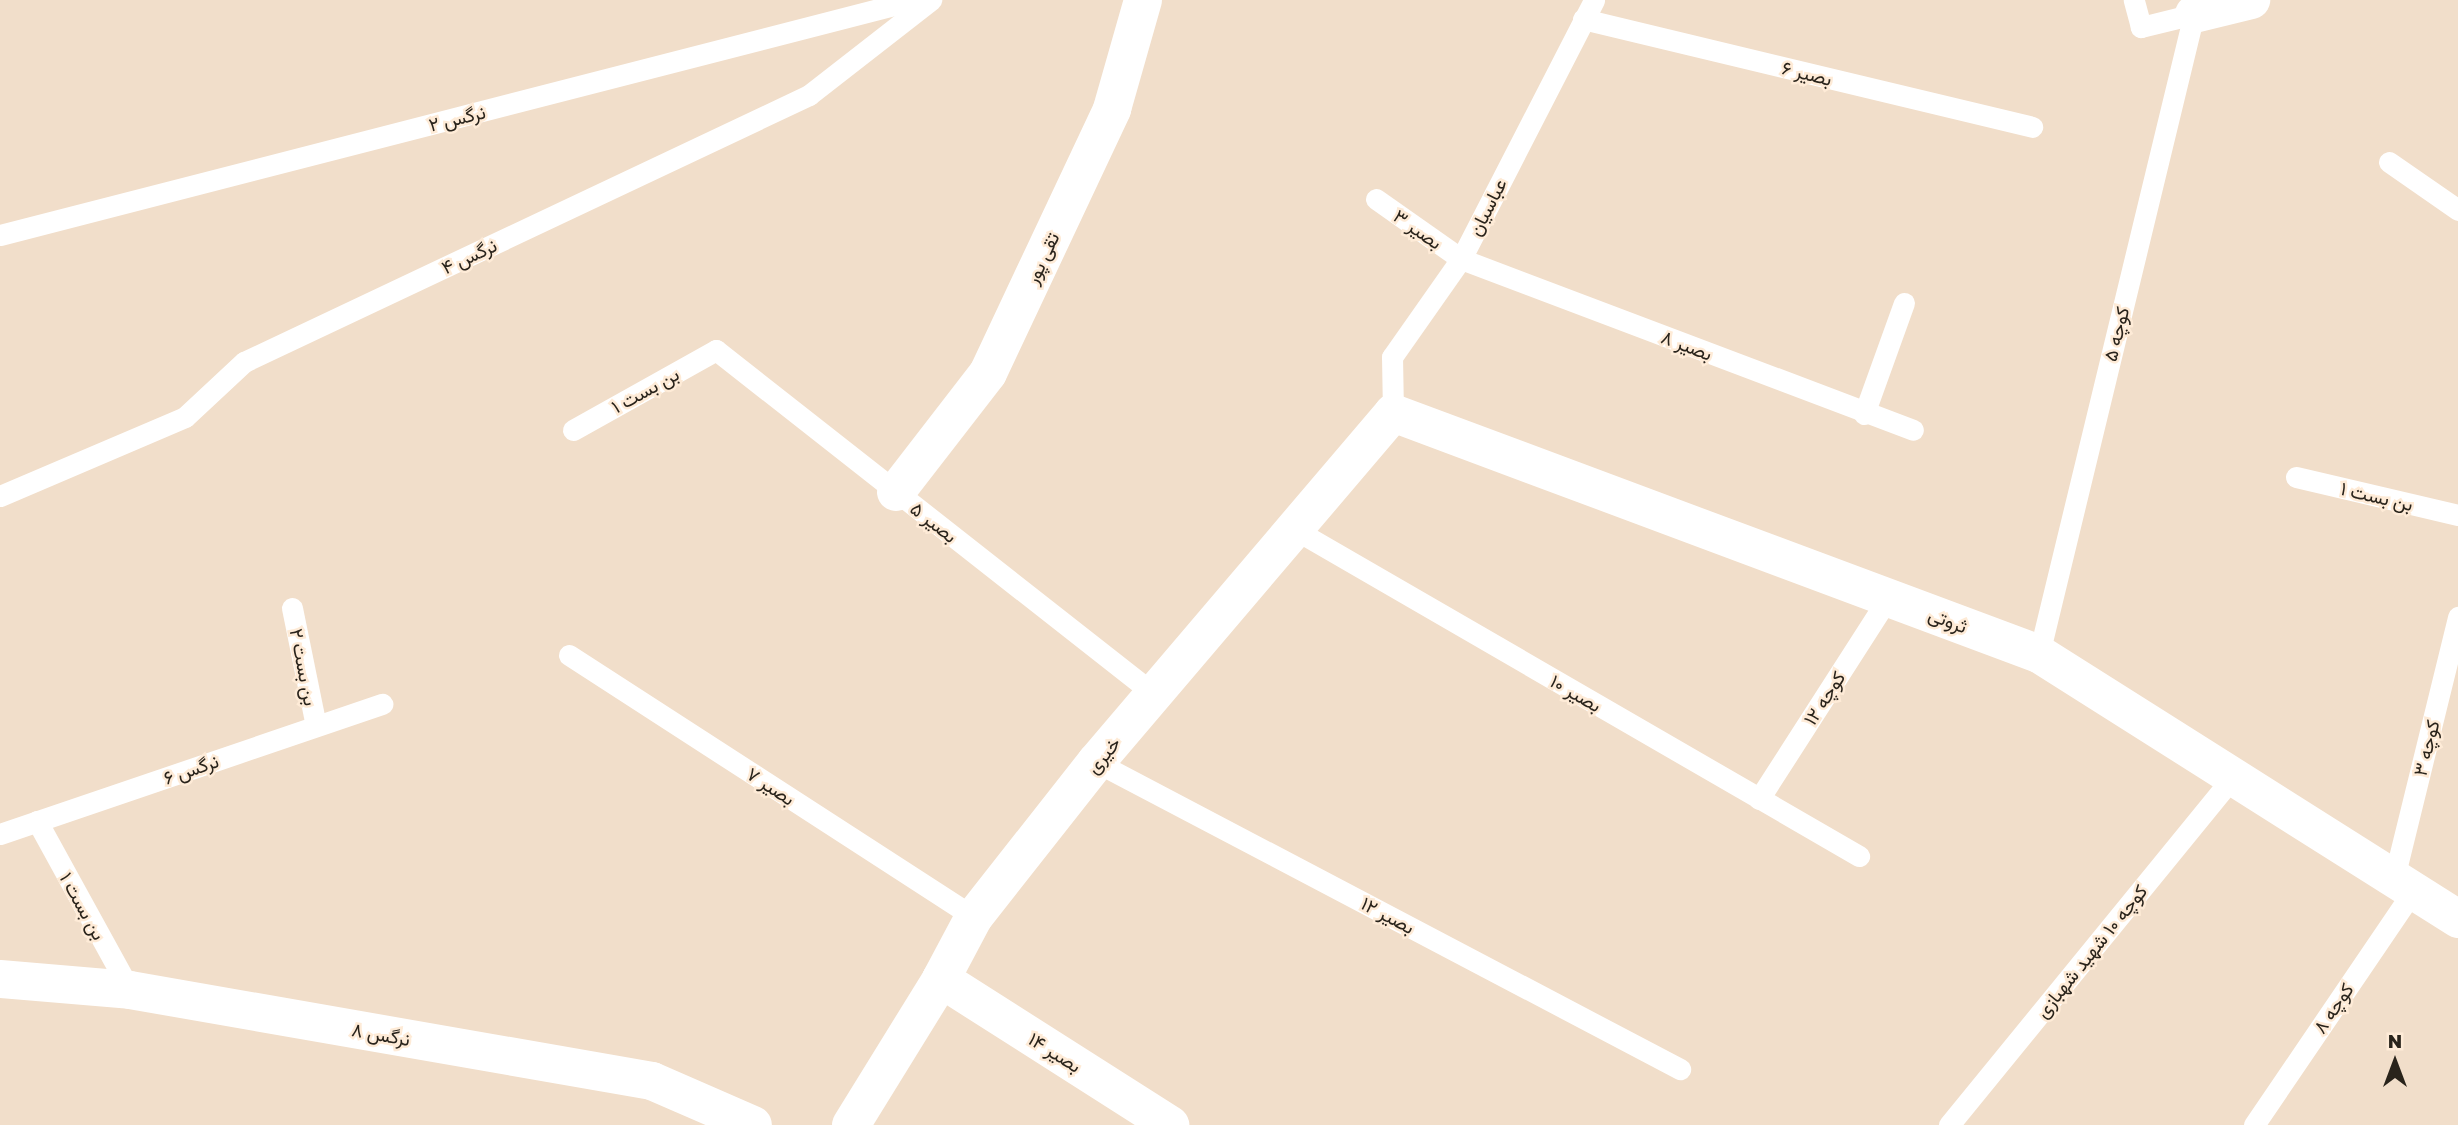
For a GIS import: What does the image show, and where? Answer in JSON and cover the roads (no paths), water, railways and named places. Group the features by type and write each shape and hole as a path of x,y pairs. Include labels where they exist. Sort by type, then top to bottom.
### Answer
{"street":[{"name":"تقی پور","path":"895,492 988,373 1112,109 1143,0"},
{"path":"2194,14 2251,0"},
{"name":"ثروتی","path":"1393,413 2039,654 2458,919"},
{"name":"خیری","path":"851,1125 941,979 974,917 1096,762 1393,413"},
{"name":"نرگس ۸","path":"0,979 130,990 652,1081 753,1125"},
{"name":"بصیر ۱۴","path":"941,979 1170,1125"}],"lane":[{"name":"نرگس ۲","path":"0,235 913,0"},
{"name":"نرگس ۴","path":"0,496 185,417 244,362 808,95 931,0"},
{"name":"عباسیان","path":"1393,413 1392,357 1461,259 1594,0"},
{"path":"2134,0 2141,27 2194,14"},
{"name":"کوچه ۵","path":"2039,654 2194,14"},
{"name":"بصیر ۶","path":"1583,19 2032,127"},
{"path":"2389,162 2458,210"},
{"name":"بصیر ۳","path":"1376,199 1461,259"},
{"name":"بصیر ۸","path":"1461,259 1864,414 1913,430"},
{"path":"1864,414 1903,303"},
{"name":"بصیر ۵","path":"716,350 1154,694"},
{"name":"بن بست ۱","path":"573,430 716,350"},
{"name":"بن بست ۱","path":"2296,477 2458,515"},
{"name":"بصیر ۱۰","path":"1294,529 1858,856"},
{"name":"کوچه ۱۲","path":"1759,799 1888,598"},
{"name":"بن بست ۲","path":"292,608 316,726"},
{"name":"کوچه ۳","path":"2404,884 2458,617"},
{"name":"بصیر ۷","path":"569,655 974,917"},
{"name":"نرگس ۶","path":"0,834 382,704"},
{"name":"بصیر ۱۲","path":"1096,762 1680,1069"},
{"name":"کوچه ۱۰ شهید شهبازی","path":"1949,1125 2232,777"},
{"name":"بن بست ۱","path":"37,821 130,990"},
{"name":"کوچه ۸","path":"2253,1125 2404,884"}]}
